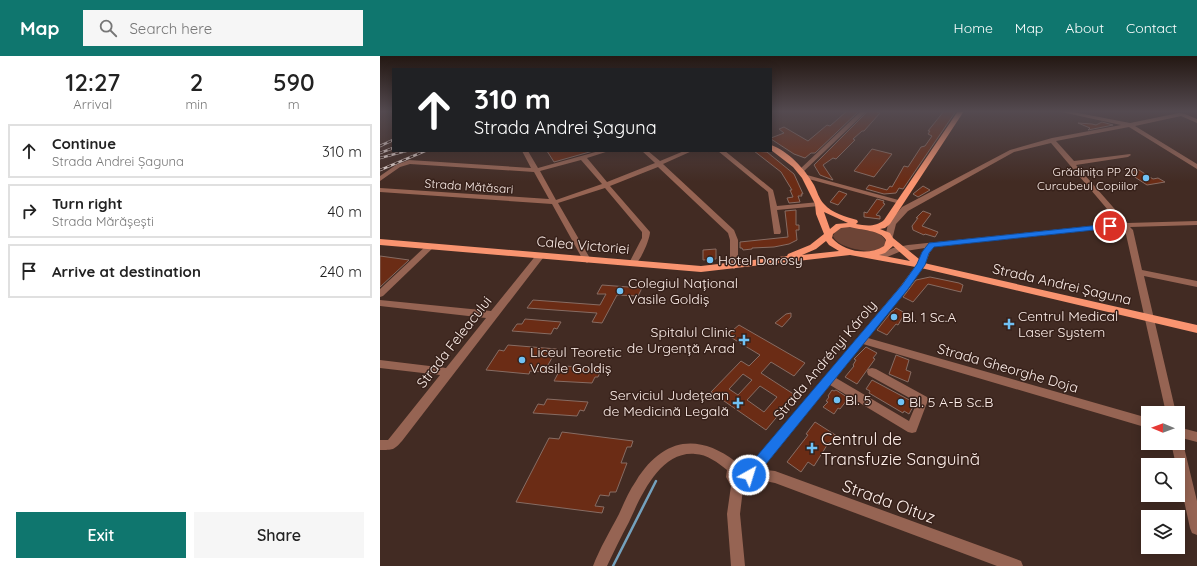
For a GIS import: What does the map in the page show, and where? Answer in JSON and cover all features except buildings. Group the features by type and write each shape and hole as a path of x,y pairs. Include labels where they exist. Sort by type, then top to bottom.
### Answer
{"main road":[{"path":"867,228 886,224 945,135"},
{"path":"772,148 786,158 807,178 819,204 820,214 829,240 833,244 851,252"},
{"name":"Strada Andrei Șaguna","path":"819,204 828,212 883,233 920,265"},
{"name":"Calea Victoriei","path":"784,259 813,247 835,228 844,225 867,228"},
{"path":"868,255 885,250 888,247 889,238"},
{"name":"Calea Victoriei","path":"380,242 701,269 851,252"},
{"name":"Strada Andrei Șaguna","path":"851,252 920,265 1197,329"}],"street":[{"path":"801,171 839,135"},
{"path":"889,238 891,227 903,210 919,201 1017,149 1079,135"},
{"path":"1146,135 1197,167"},
{"path":"1052,140 1074,163 1130,232 1169,406"},
{"path":"527,152 588,260"},
{"path":"380,179 398,166 412,162 537,170 603,152"},
{"path":"646,152 731,232 734,240 734,266"},
{"name":"Strada Mătăsari","path":"380,190 545,203 556,202 607,186 687,152"},
{"path":"722,152 771,191 775,208 777,232"},
{"path":"1074,163 1128,155"},
{"path":"583,158 646,233 646,238 633,263"},
{"path":"807,178 900,202"},
{"path":"906,195 919,201"},
{"path":"775,208 819,204"},
{"path":"880,258 900,248 932,244 1125,225 1197,223"},
{"path":"920,265 926,252 932,244"},
{"path":"380,294 431,246"},
{"name":"Strada Feleacului","path":"386,445 448,372 540,256"},
{"name":"Strada Andrényi Károly","path":"744,471 762,460 905,287 920,265"},
{"path":"1138,272 1197,284"},
{"path":"380,303 493,315"},
{"name":"Strada Gheorghe Doja","path":"861,340 1141,421"},
{"path":"380,364 448,372"},
{"path":"830,379 912,428 923,400 872,372"},
{"path":"1185,434 1197,437"},
{"path":"600,566 640,485 652,469 666,455 684,448 699,449 713,453 744,471"},
{"path":"1180,450 1197,528"},
{"path":"738,566 733,512 734,496 738,483 732,478 732,473 744,471"},
{"name":"Strada Oituz","path":"744,471 775,477 1016,566"}],"shaded area":[{"path":"842,227 853,227 873,231 879,234 886,242 883,248 872,251 860,250 843,245 835,240 833,236 835,232"}],"waterway":[{"path":"613,566 656,481"}],"railway":[{"path":"380,146 392,140"},
{"path":"380,153 392,148"},
{"path":"380,158 402,152"},
{"path":"380,170 423,152"}],"place":[{"name":"Grădinița PP 20 Curcubeul Copiilor","path":"1146,178"},
{"name":"Hotel Darosy","path":"710,260"},
{"name":"Colegiul Național Vasile Goldiș","path":"620,291"},
{"name":"Bl. 1 Sc.A","path":"894,317"},
{"name":"Centrul Medical Laser System","path":"1009,324"},
{"name":"Spitalul Clinic de Urgență Arad","path":"744,340"},
{"name":"Liceul Teoretic Vasile Goldiș","path":"522,360"},
{"name":"Bl. 5","path":"837,400"},
{"name":"Bl. 5 A-B Sc.B","path":"901,402"},
{"name":"Serviciul Județean de Medicină Legală","path":"738,403"},
{"name":"Centrul de Transfuzie Sanguină","path":"812,448"}],"route":[{"path":"749,475 747,470 762,460 905,287 932,244 1110,226"}]}
